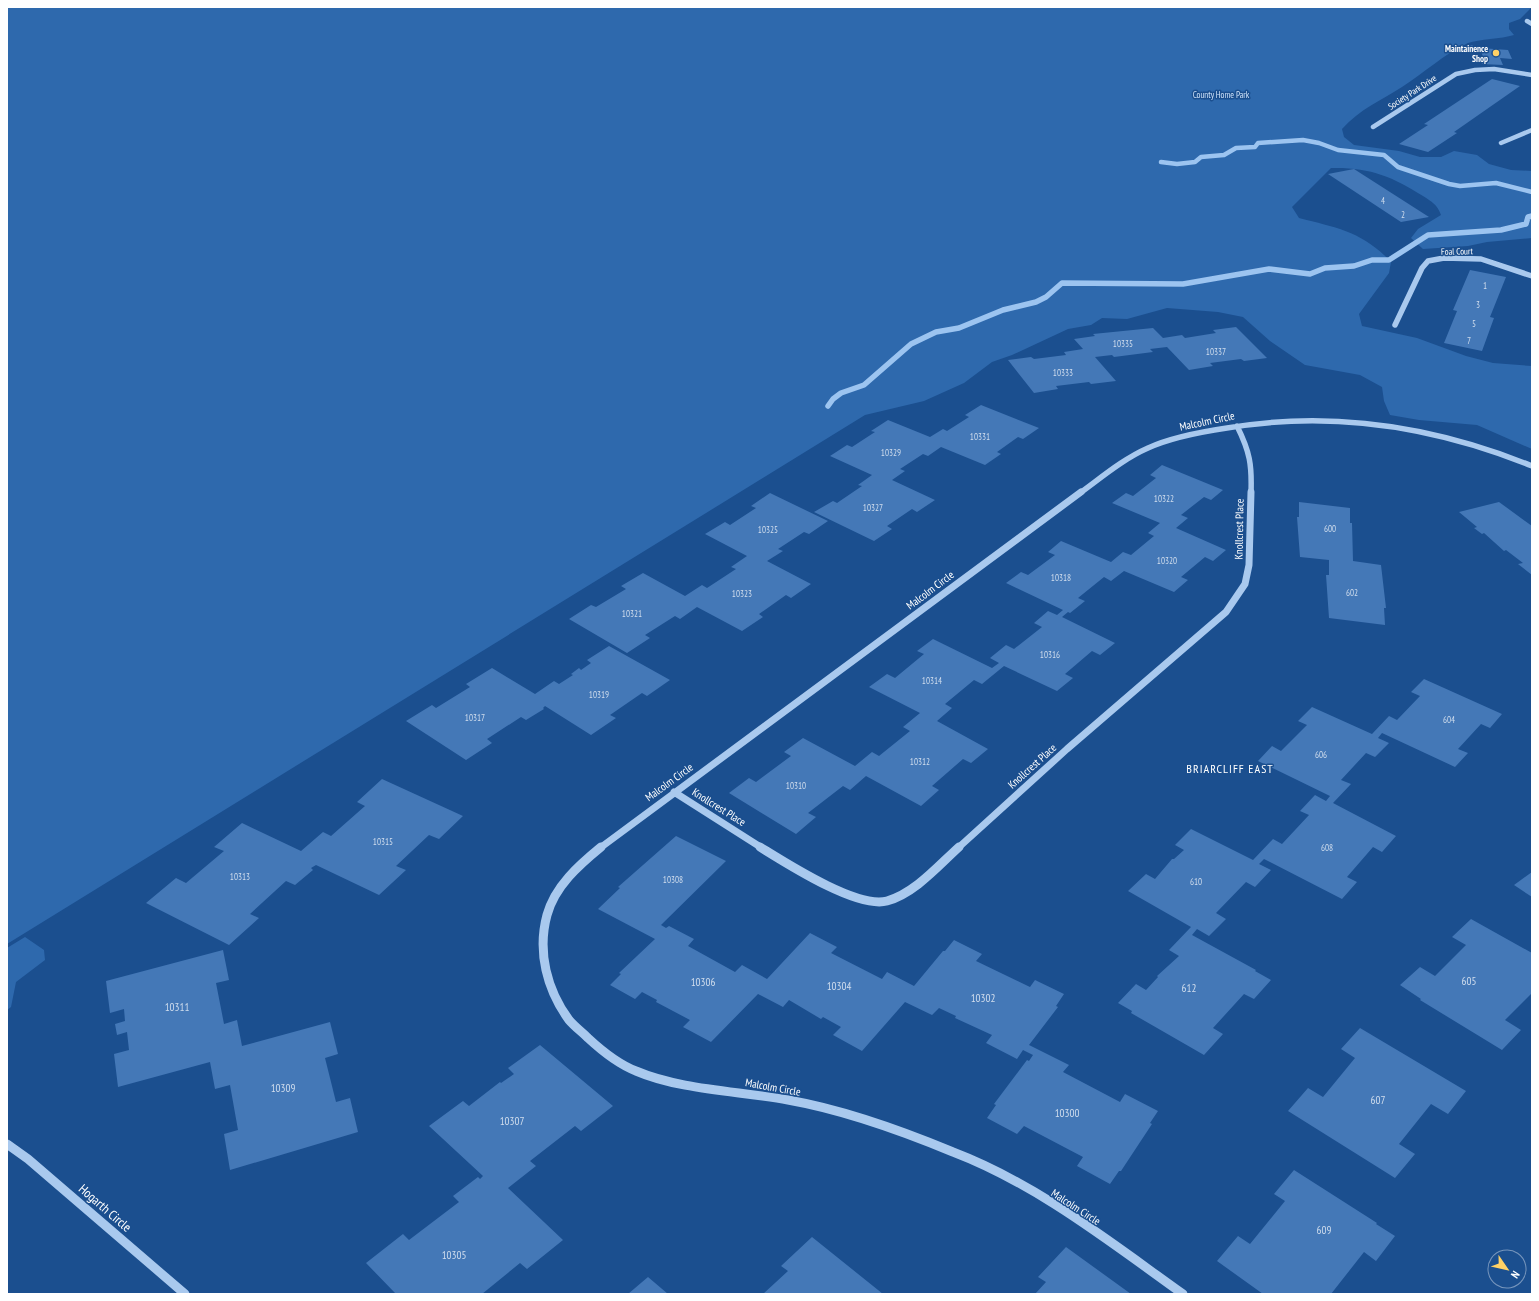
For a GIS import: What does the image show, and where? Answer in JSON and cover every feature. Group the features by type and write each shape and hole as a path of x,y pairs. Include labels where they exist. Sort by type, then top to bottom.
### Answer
{"street":[{"path":"1527,21 1532,24"},
{"name":"Society Park Drive","path":"1373,127 1456,74 1467,71 1500,69 1532,75"},
{"path":"1501,143 1532,130"},
{"name":"Foal Court","path":"1395,325 1422,268 1428,261 1444,258 1481,259 1518,270 1532,276"},
{"name":"Malcolm Circle","path":"1183,1294 1101,1236 1023,1185 957,1153 880,1123 790,1100 672,1082 635,1071 602,1051 570,1021 554,996 544,967 543,937 547,914 559,889 578,866 674,792 806,696 1101,476 1128,458 1158,444 1237,426 1262,422 1314,420 1368,423 1417,431 1475,444 1532,466"},
{"name":"Knollcrest Place","path":"674,792 835,890 858,898 881,903 902,895 924,879 1067,749 1226,612 1244,584 1249,564 1252,469 1247,446 1237,426"},
{"name":"Hogarth Circle","path":"7,1144 28,1159 185,1294"}],"green space":[{"name":"County Home Park","path":"7,7 1532,7 1520,19 1509,23 1509,29 1514,35 1468,43 1459,47 1410,82 1370,106 1342,129 1344,137 1354,145 1399,151 1420,157 1441,157 1454,151 1477,155 1489,164 1511,170 1532,171 1532,238 1487,242 1468,246 1423,249 1411,238 1418,229 1441,215 1436,206 1401,183 1379,174 1357,169 1331,168 1292,207 1299,218 1349,232 1370,244 1391,262 1389,273 1359,314 1362,326 1417,338 1466,356 1493,363 1532,366 1532,449 1477,425 1419,420 1390,415 1384,401 1382,387 1360,375 1305,365 1270,341 1243,317 1218,312 1167,308 1127,319 1102,318 1091,325 1068,329 1012,355 992,362 964,383 924,401 865,415 7,944"},
{"path":"25,937 44,950 45,960 16,982 11,1007 7,1010 7,948"}],"building":[{"path":"1472,45 1478,50 1462,51 1459,49 1468,48 1465,46"},
{"name":"Maintainence Shop","path":"1480,48 1508,50 1512,59 1500,58 1503,65 1482,64 1480,57 1483,57"},
{"path":"1492,79 1520,86 1454,132 1457,133 1428,152 1399,144 1428,125 1424,124"},
{"path":"1354,169 1429,217 1401,222 1328,174"},
{"path":"1470,270 1506,277 1490,317 1494,318 1482,351 1444,343 1457,311 1453,310"},
{"path":"1236,327 1267,358 1244,361 1241,359 1210,363 1213,366 1189,370 1167,347 1150,349 1153,352 1114,357 1112,355 1095,357 1116,381 1091,384 1089,382 1056,386 1058,389 1034,393 1008,360 1031,357 1034,359 1066,355 1064,352 1083,349 1074,339 1095,336 1093,334 1153,328 1163,338 1182,335 1185,338 1216,333 1213,330"},
{"path":"981,405 1039,428 1023,439 1018,437 997,452 1001,454 985,465 941,447 928,456 923,454 900,469 905,471 892,480 935,500 917,512 912,509 887,526 892,529 874,541 814,512 833,501 837,503 862,486 858,485 872,475 830,456 847,445 852,447 875,432 871,431 888,420 930,437 943,429 947,431 969,417 965,415"},
{"path":"1162,465 1223,490 1211,500 1204,497 1181,515 1188,518 1176,528 1226,550 1213,561 1205,557 1181,577 1188,580 1174,592 1124,571 1111,581 1104,577 1078,598 1085,601 1070,613 1068,612 1062,617 1115,643 1100,655 1092,651 1065,674 1073,678 1057,691 1004,666 982,684 974,680 945,704 952,708 937,721 988,749 971,763 963,759 932,786 939,790 921,806 866,776 850,790 843,786 808,813 816,817 796,834 729,793 749,778 756,782 791,756 784,752 803,738 855,766 872,752 879,756 910,731 903,727 920,713 869,687 887,674 895,678 924,654 917,651 933,639 992,668 999,663 990,658 1006,645 1014,649 1042,627 1034,623 1048,611 1057,615 1063,610 1006,583 1021,572 1028,575 1055,555 1048,552 1061,541 1111,562 1123,552 1131,555 1154,536 1148,533 1160,523 1112,503 1126,493 1133,496 1156,478 1150,475"},
{"path":"770,493 828,521 809,534 804,532 778,549 783,551 767,561 811,584 791,598 786,595 759,614 763,617 742,631 697,607 680,619 675,616 645,635 650,638 627,653 569,619 591,605 596,607 626,589 621,586 643,573 685,596 702,585 707,588 736,569 731,567 747,556 705,534 725,522 730,525 756,508 751,506"},
{"path":"1299,502 1350,508 1353,561 1381,565 1386,608 1384,608 1385,625 1329,618 1326,575 1329,575 1329,560 1300,557 1297,517 1299,517"},
{"path":"1499,502 1532,526 1532,575 1518,564 1523,563 1506,550 1504,551 1484,533 1482,534 1474,528 1477,527 1459,512"},
{"path":"609,646 670,680 647,696 642,693 610,715 616,718 591,735 545,706 543,708 544,709 526,720 521,717 487,739 492,743 466,760 406,721 432,705 436,708 470,687 466,684 492,668 535,694 554,681 559,684 573,675 571,674 579,668 581,670 591,663 587,660"},
{"path":"1424,679 1502,714 1490,728 1481,724 1458,749 1468,753 1455,767 1382,733 1378,738 1389,743 1375,757 1366,753 1341,780 1351,784 1333,803 1396,836 1382,852 1373,847 1347,877 1357,882 1342,899 1264,859 1259,864 1271,870 1255,887 1246,882 1216,913 1226,919 1209,936 1197,929 1192,935 1256,970 1255,971 1271,980 1254,999 1244,994 1213,1028 1223,1034 1204,1055 1131,1013 1132,1011 1118,1003 1136,984 1146,990 1158,977 1157,976 1179,956 1169,950 1191,927 1128,891 1146,874 1155,879 1172,859 1184,850 1175,845 1191,829 1253,860 1273,839 1282,844 1309,815 1300,811 1315,795 1326,801 1330,796 1258,761 1272,746 1281,751 1307,725 1298,721 1312,707 1372,734 1389,716 1397,720 1420,696 1411,692"},
{"path":"382,779 463,816 439,839 429,835 396,866 406,870 379,895 316,865 311,868 313,870 295,885 286,881 250,914 259,918 229,945 146,903 176,878 186,883 224,851 214,847 242,823 301,851 323,832 331,836 365,806 357,802"},
{"path":"676,836 726,861 661,925 666,928 669,926 694,939 688,946 735,972 742,965 767,979 810,933 837,947 831,953 882,979 887,972 914,986 954,940 982,954 976,961 1030,987 1035,980 1064,994 1056,1006 1058,1007 1029,1045 1069,1065 1063,1072 1120,1102 1125,1094 1158,1111 1150,1123 1152,1124 1121,1171 1119,1171 1110,1184 1077,1166 1083,1157 1024,1126 1017,1134 987,1118 996,1105 994,1104 1027,1060 1029,1061 1033,1055 1023,1050 1017,1059 986,1043 992,1035 955,1018 956,1016 939,1008 932,1015 905,1002 862,1051 833,1035 841,1027 823,1017 821,1019 789,1000 783,1007 758,994 711,1042 683,1027 690,1020 656,1002 657,1000 642,992 635,999 610,985 621,974 619,973 655,939 598,909 620,888 618,887"},
{"path":"1532,872 1532,897 1514,885"},
{"path":"1471,919 1532,953 1532,993 1505,1020 1521,1030 1502,1050 1420,1000 1421,999 1400,985 1420,967 1435,976 1466,945 1452,937"},
{"path":"223,950 229,980 216,983 224,1024 237,1020 242,1046 330,1022 338,1054 325,1058 336,1102 350,1098 358,1132 230,1170 224,1134 238,1130 230,1085 215,1089 210,1062 118,1087 114,1054 129,1050 127,1032 117,1035 115,1024 125,1021 124,1009 110,1013 106,981"},
{"path":"1360,1028 1466,1091 1448,1114 1431,1104 1399,1144 1415,1154 1395,1178 1288,1111 1308,1088 1323,1097 1355,1058 1341,1049"},
{"path":"540,1045 613,1106 581,1131 575,1126 530,1161 536,1166 508,1188 563,1240 527,1269 520,1263 482,1294 396,1294 366,1263 403,1234 409,1240 459,1202 453,1196 478,1177 480,1179 483,1176 429,1126 463,1101 469,1106 500,1082 501,1083 514,1074 508,1068"},
{"path":"1294,1170 1395,1236 1376,1261 1364,1252 1331,1294 1263,1294 1217,1261 1238,1236 1250,1244 1285,1201 1274,1194"},
{"path":"812,1237 883,1294 763,1294 788,1271 781,1266"},
{"path":"1066,1247 1131,1294 1035,1294 1046,1282 1038,1277"},
{"path":"648,1277 668,1294 628,1294"}],"waterway":[{"path":"1161,162 1177,164 1195,162 1201,157 1224,155 1236,148 1255,147 1258,143 1303,140 1319,143 1338,150 1384,155 1398,167 1449,184 1460,186 1496,183 1532,192"},
{"path":"828,406 833,399 841,393 864,385 911,344 936,332 959,328 1003,310 1036,302 1046,297 1062,283 1183,284 1269,269 1310,274 1325,268 1354,266 1372,260 1389,260 1428,235 1501,230 1526,224 1528,217 1532,216 1529,217"}],"place":[{"name":"Maintainence Shop","path":"1496,53"}],"district":[{"name":"BRIARCLIFF EAST","path":"1230,768"}]}
